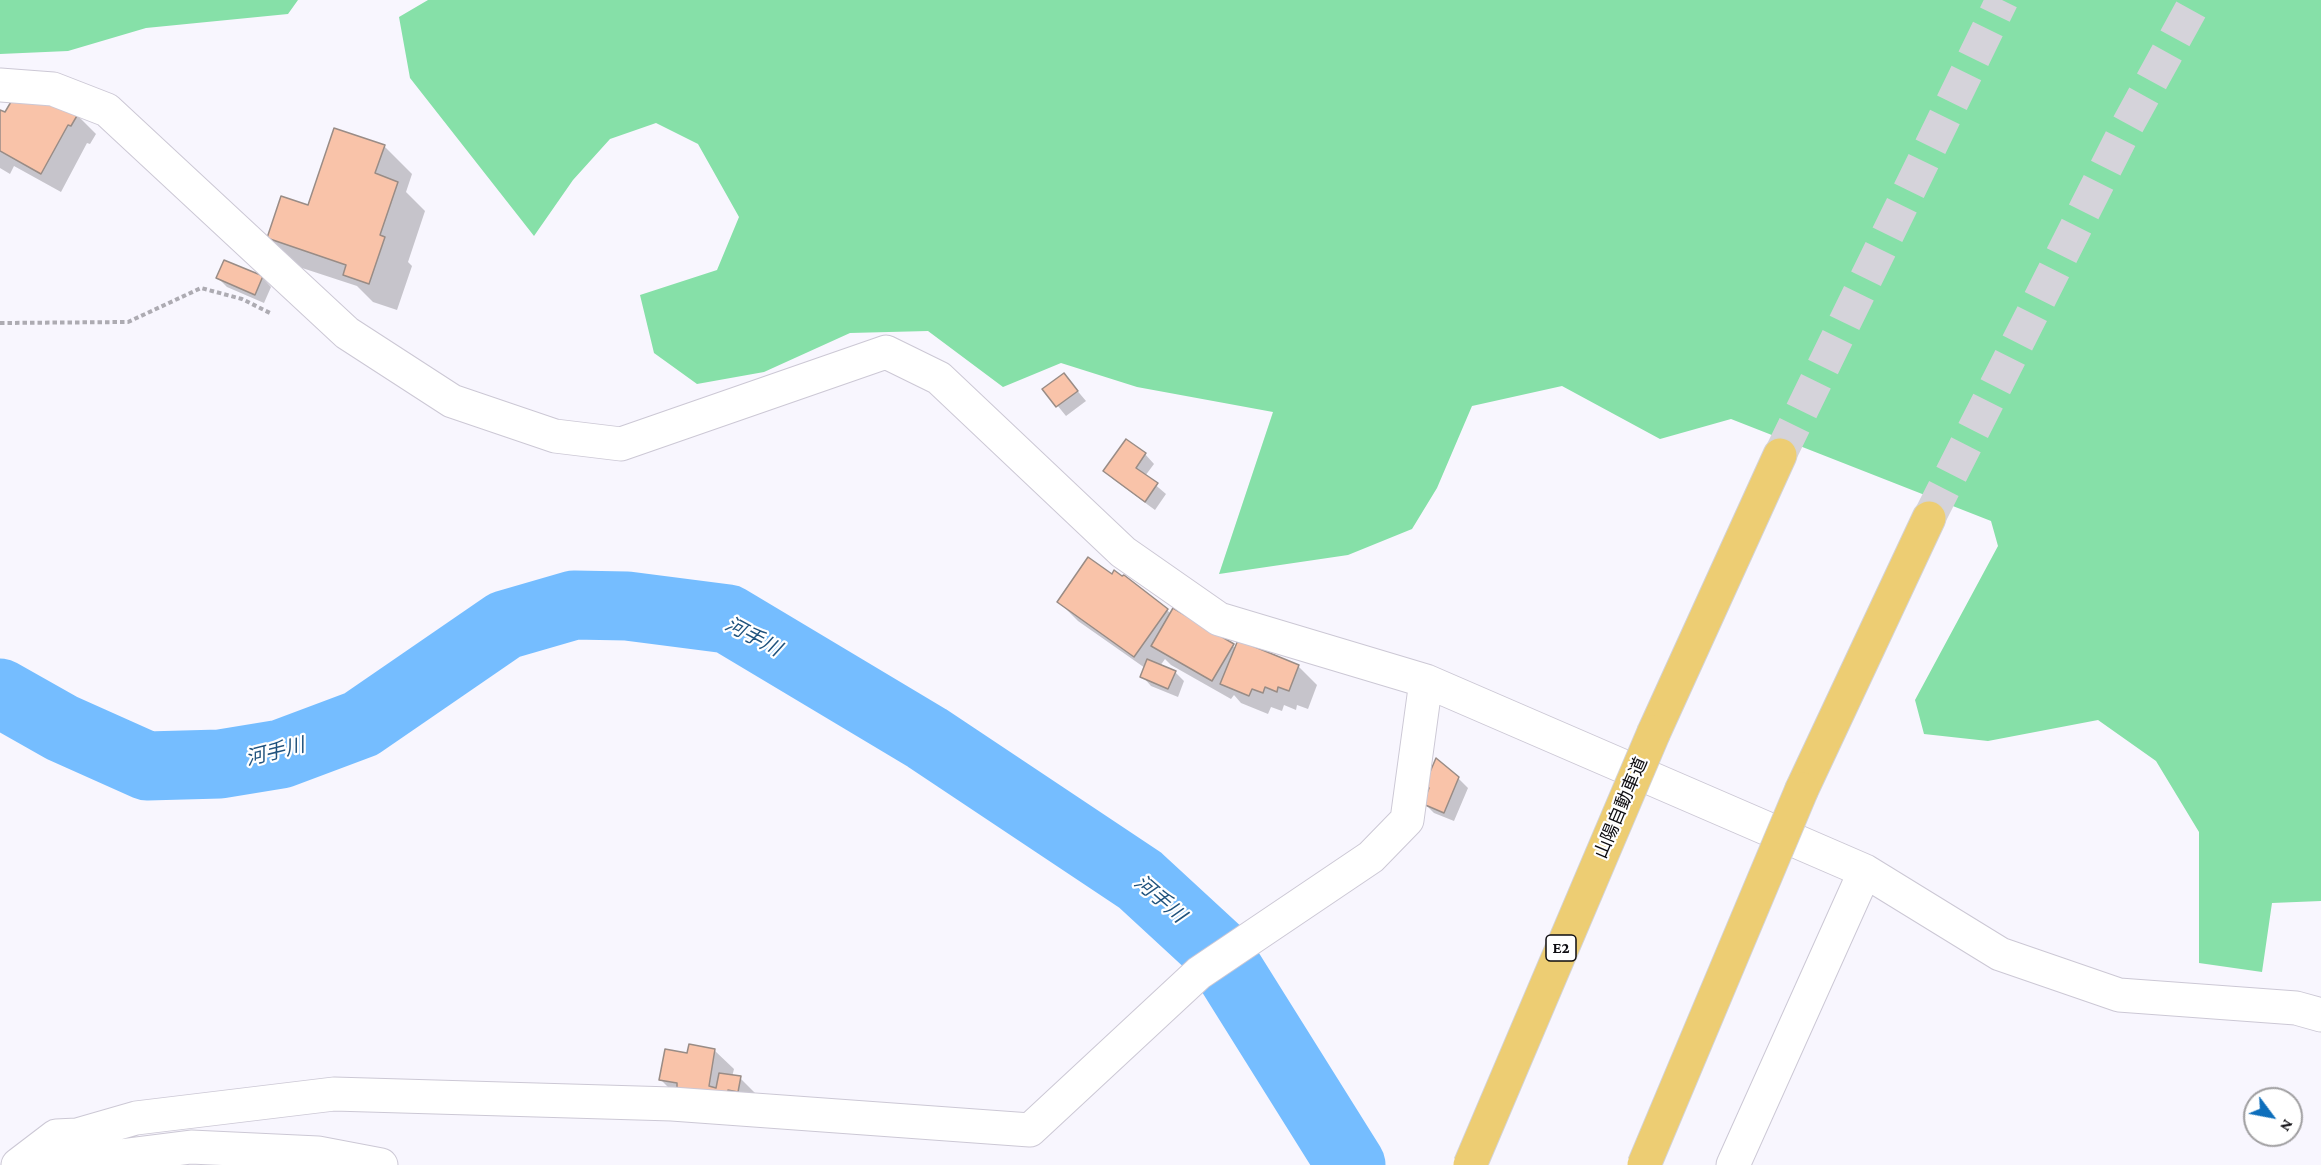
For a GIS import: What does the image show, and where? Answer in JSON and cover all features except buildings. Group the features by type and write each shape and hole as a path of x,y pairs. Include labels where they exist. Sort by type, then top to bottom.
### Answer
{"highway":[{"name":"山陽自動車道","path":"1470,1165 1654,732 1780,455"},
{"path":"1644,1165 1802,789 1929,518"}],"street":[{"path":"0,85 52,89 107,110 347,333 452,401 555,436 621,444 886,352 939,378 1123,552 1219,619 1426,681 1865,870 2000,954 2119,995 2296,1008 2321,1015"},
{"path":"18,1165 56,1136 77,1135 136,1118 334,1094 672,1104 1030,1130 1199,973 1371,857 1407,820 1426,681"},
{"path":"1733,1165 1865,870"},
{"path":"48,1165 190,1147 318,1153 381,1165"}],"path":[{"path":"0,323 128,322 201,288 242,299 272,314"}],"green space":[{"path":"0,0 298,0 288,14 146,28 68,51 0,54"},
{"path":"428,0 2321,0 2321,901 2272,903 2262,972 2199,963 2199,832 2156,761 2098,720 1988,741 1924,734 1915,700 1998,546 1991,521 1731,419 1660,439 1562,386 1472,406 1437,488 1412,529 1348,555 1219,574 1273,412 1137,387 1061,363 1003,387 928,331 850,333 764,372 697,384 654,353 640,295 717,270 739,217 698,144 656,123 610,139 573,180 534,236 410,78 399,17"}],"waterway":[{"name":"河手川","path":"0,693 62,728 147,766 220,764 281,754 361,724 505,625 574,605 627,606 728,619 927,738 1140,880 1217,951 1351,1165"}],"tunnel":[{"path":"1780,455 2002,0"},
{"path":"1929,518 2126,128 2196,0"}]}
